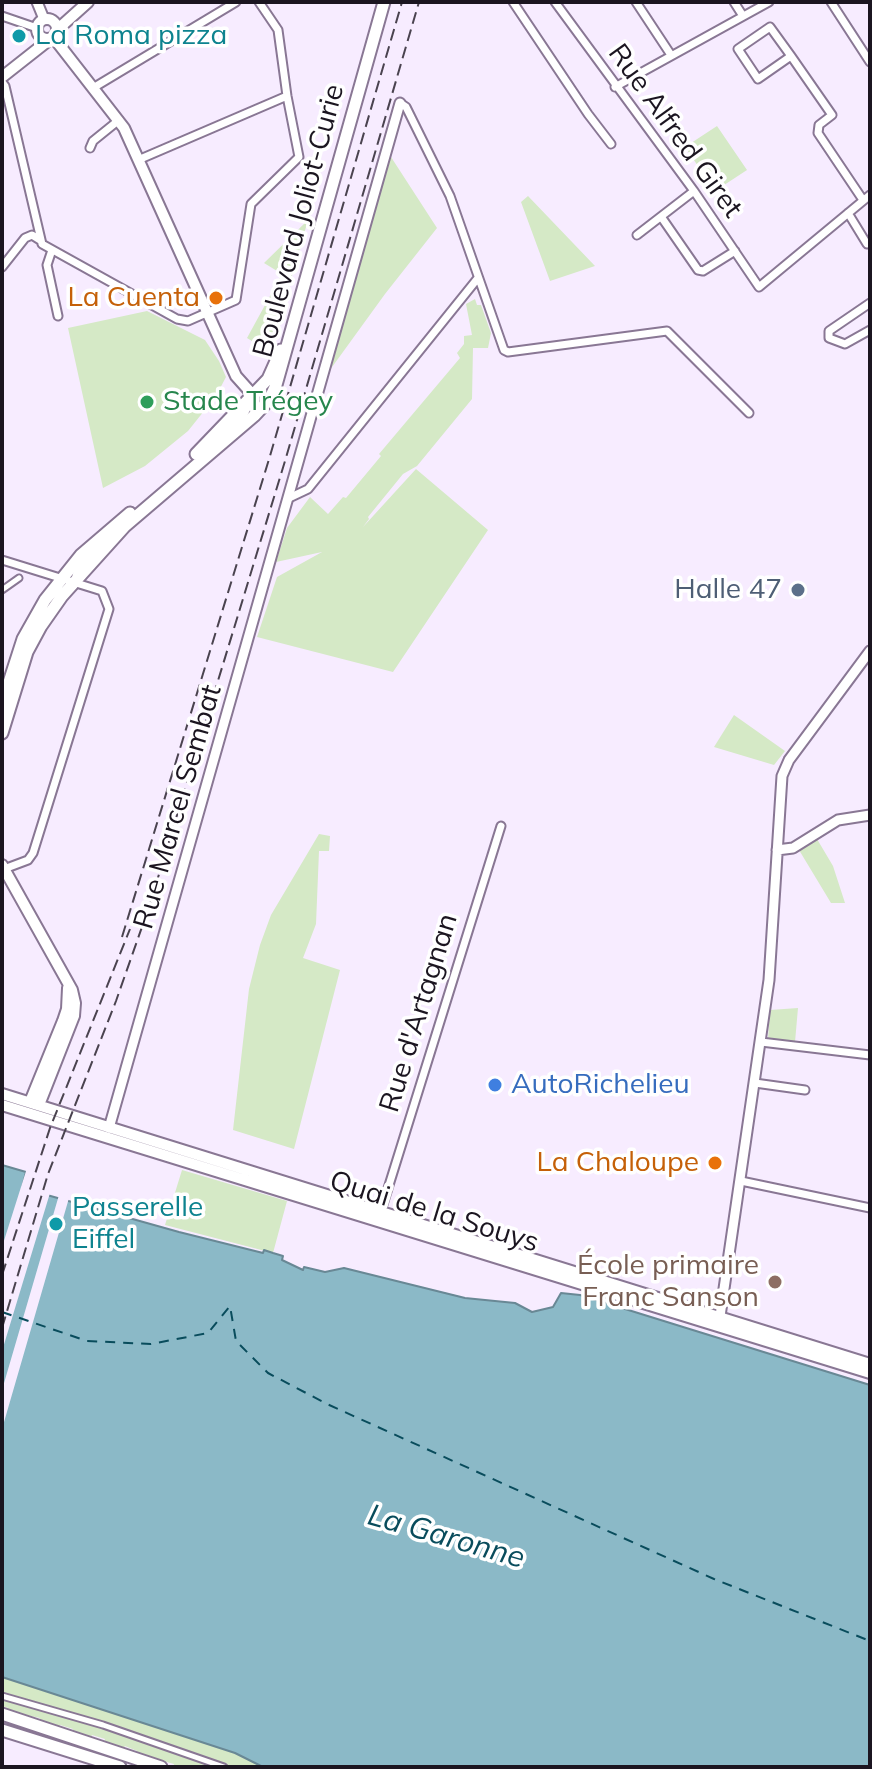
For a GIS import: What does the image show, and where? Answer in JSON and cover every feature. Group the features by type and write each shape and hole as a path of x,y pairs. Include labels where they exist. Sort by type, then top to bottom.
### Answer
{"main road":[{"path":"2,79 33,51 47,30 80,2"},
{"path":"47,30 88,2"},
{"name":"Boulevard Joliot-Curie","path":"2,704 23,639 61,578 81,555 205,445 273,371 377,2"},
{"name":"Boulevard Joliot-Curie","path":"2,733 27,652 41,626 74,582 125,526 263,406 280,376 384,2"},
{"path":"47,30 119,120 237,380 253,395 241,416 209,452"},
{"path":"2,1100 32,1107 74,1016 74,996 3,867"},
{"name":"Quai de la Souys","path":"32,1107 109,1128 720,1322 870,1373"},
{"name":"Quai de la Souys","path":"32,1107 74,1129 379,1216"},
{"name":"Quai de la Souys","path":"720,1322 870,1364"},
{"path":"2,1714 161,1767"},
{"path":"2,1730 120,1767"}],"street":[{"path":"37,2 47,30"},
{"path":"93,88 236,2"},
{"path":"2,267 25,238 32,235 52,250 182,321 208,313 237,298 251,204 299,157 278,30 259,2"},
{"path":"513,2 611,144"},
{"name":"Rue Alfred Giret","path":"555,2 694,191 759,287 848,213"},
{"path":"636,2 671,55"},
{"path":"734,2 743,16"},
{"path":"615,87 769,2"},
{"path":"831,2 870,62"},
{"path":"2,16 47,30"},
{"path":"791,56 758,79 738,49 770,27 791,56 832,115 819,125 818,133 866,198 848,213 867,244 870,243"},
{"path":"2,79 40,240"},
{"path":"138,160 287,96"},
{"path":"400,103 406,107 450,196 504,350 508,352 667,331 749,413"},
{"name":"Rue Marcel Sembat","path":"109,1128 400,103"},
{"path":"90,148 93,141 119,120"},
{"path":"637,235 694,191"},
{"path":"662,218 698,270 703,271 735,251"},
{"path":"52,250 47,265 58,316"},
{"path":"289,498 308,489 478,278"},
{"path":"870,303 829,331 829,338 845,344 870,330"},
{"path":"74,582 78,569 107,532"},
{"path":"2,560 102,591 109,609 33,853 28,860 3,867"},
{"path":"2,590 19,578"},
{"path":"720,1322 769,980 781,782 785,768 870,651"},
{"path":"777,850 793,848 838,820 870,815"},
{"name":"Rue d'Artagnan","path":"379,1216 501,826"},
{"path":"761,1042 870,1055"},
{"path":"755,1083 805,1090"},
{"path":"74,1129 109,1128 113,1140"},
{"path":"741,1181 870,1208"},
{"path":"2,1696 113,1728 224,1767"}],"green space":[{"path":"717,126 747,170 715,191 685,147"},
{"path":"391,157 437,228 327,374"},
{"path":"528,196 595,266 550,281 521,202"},
{"path":"308,220 275,335 267,343 255,343 247,338 282,274 264,263"},
{"path":"475,299 477,305 481,305 491,333 488,348 473,348 472,399 417,466 403,474 363,527 416,469 488,530 393,672 257,637 277,577 322,552 276,562 287,528 310,497 328,514 343,497 346,498 381,456 379,454 460,358 457,353 464,344 464,336 472,335 466,304"},
{"name":"Stade Trégey","path":"147,311 205,340 226,377 216,396 188,431 145,466 103,488 68,328"},
{"path":"734,715 785,751 774,765 714,747"},
{"path":"319,834 330,836 329,851 319,851 316,924 303,958 340,970 294,1149 233,1130 249,989 260,945 271,915"},
{"path":"817,839 833,866 845,903 831,903 799,850"},
{"path":"798,1008 795,1042 768,1039 770,1010"},
{"path":"182,1170 287,1201 273,1253 165,1225"},
{"path":"2,1677 235,1753 263,1767 173,1767 174,1764 136,1754 137,1751 125,1746 123,1749 104,1743 105,1739 92,1735 91,1738 72,1732 73,1729 39,1721 40,1718 8,1711 2,1706"}],"water":[{"name":"La Garonne","path":"2,1165 26,1172 22,1188 179,1232 263,1253 264,1250 283,1256 282,1260 303,1270 304,1267 325,1272 344,1268 465,1298 515,1303 532,1312 553,1307 561,1293 580,1295 870,1385 870,1767 263,1767 235,1753 2,1677"}],"pier":[{"path":"27,1168 30,1172 27,1186 50,1193 2,1351 2,1247"},
{"name":"Passerelle Eiffel","path":"59,1195 69,1198 2,1429 2,1390"}],"ferry route":[{"path":"2,1312 87,1341 151,1344 208,1333 230,1306 236,1341 268,1373 327,1404 714,1579 870,1641"}],"railway":[{"path":"122,937 270,456 402,2"},
{"path":"2,1328 48,1174 149,907 285,461 419,2"},
{"path":"2,1275 50,1128 130,929"}],"place":[{"name":"La Roma pizza","path":"19,36"},
{"name":"La Cuenta","path":"216,298"},
{"name":"Stade Trégey","path":"147,402"},
{"name":"Halle 47","path":"798,590"},
{"name":"AutoRichelieu","path":"495,1085"},
{"name":"La Chaloupe","path":"715,1163"},
{"name":"Passerelle Eiffel","path":"56,1224"},
{"name":"École primaire Franc Sanson","path":"775,1282"}]}
